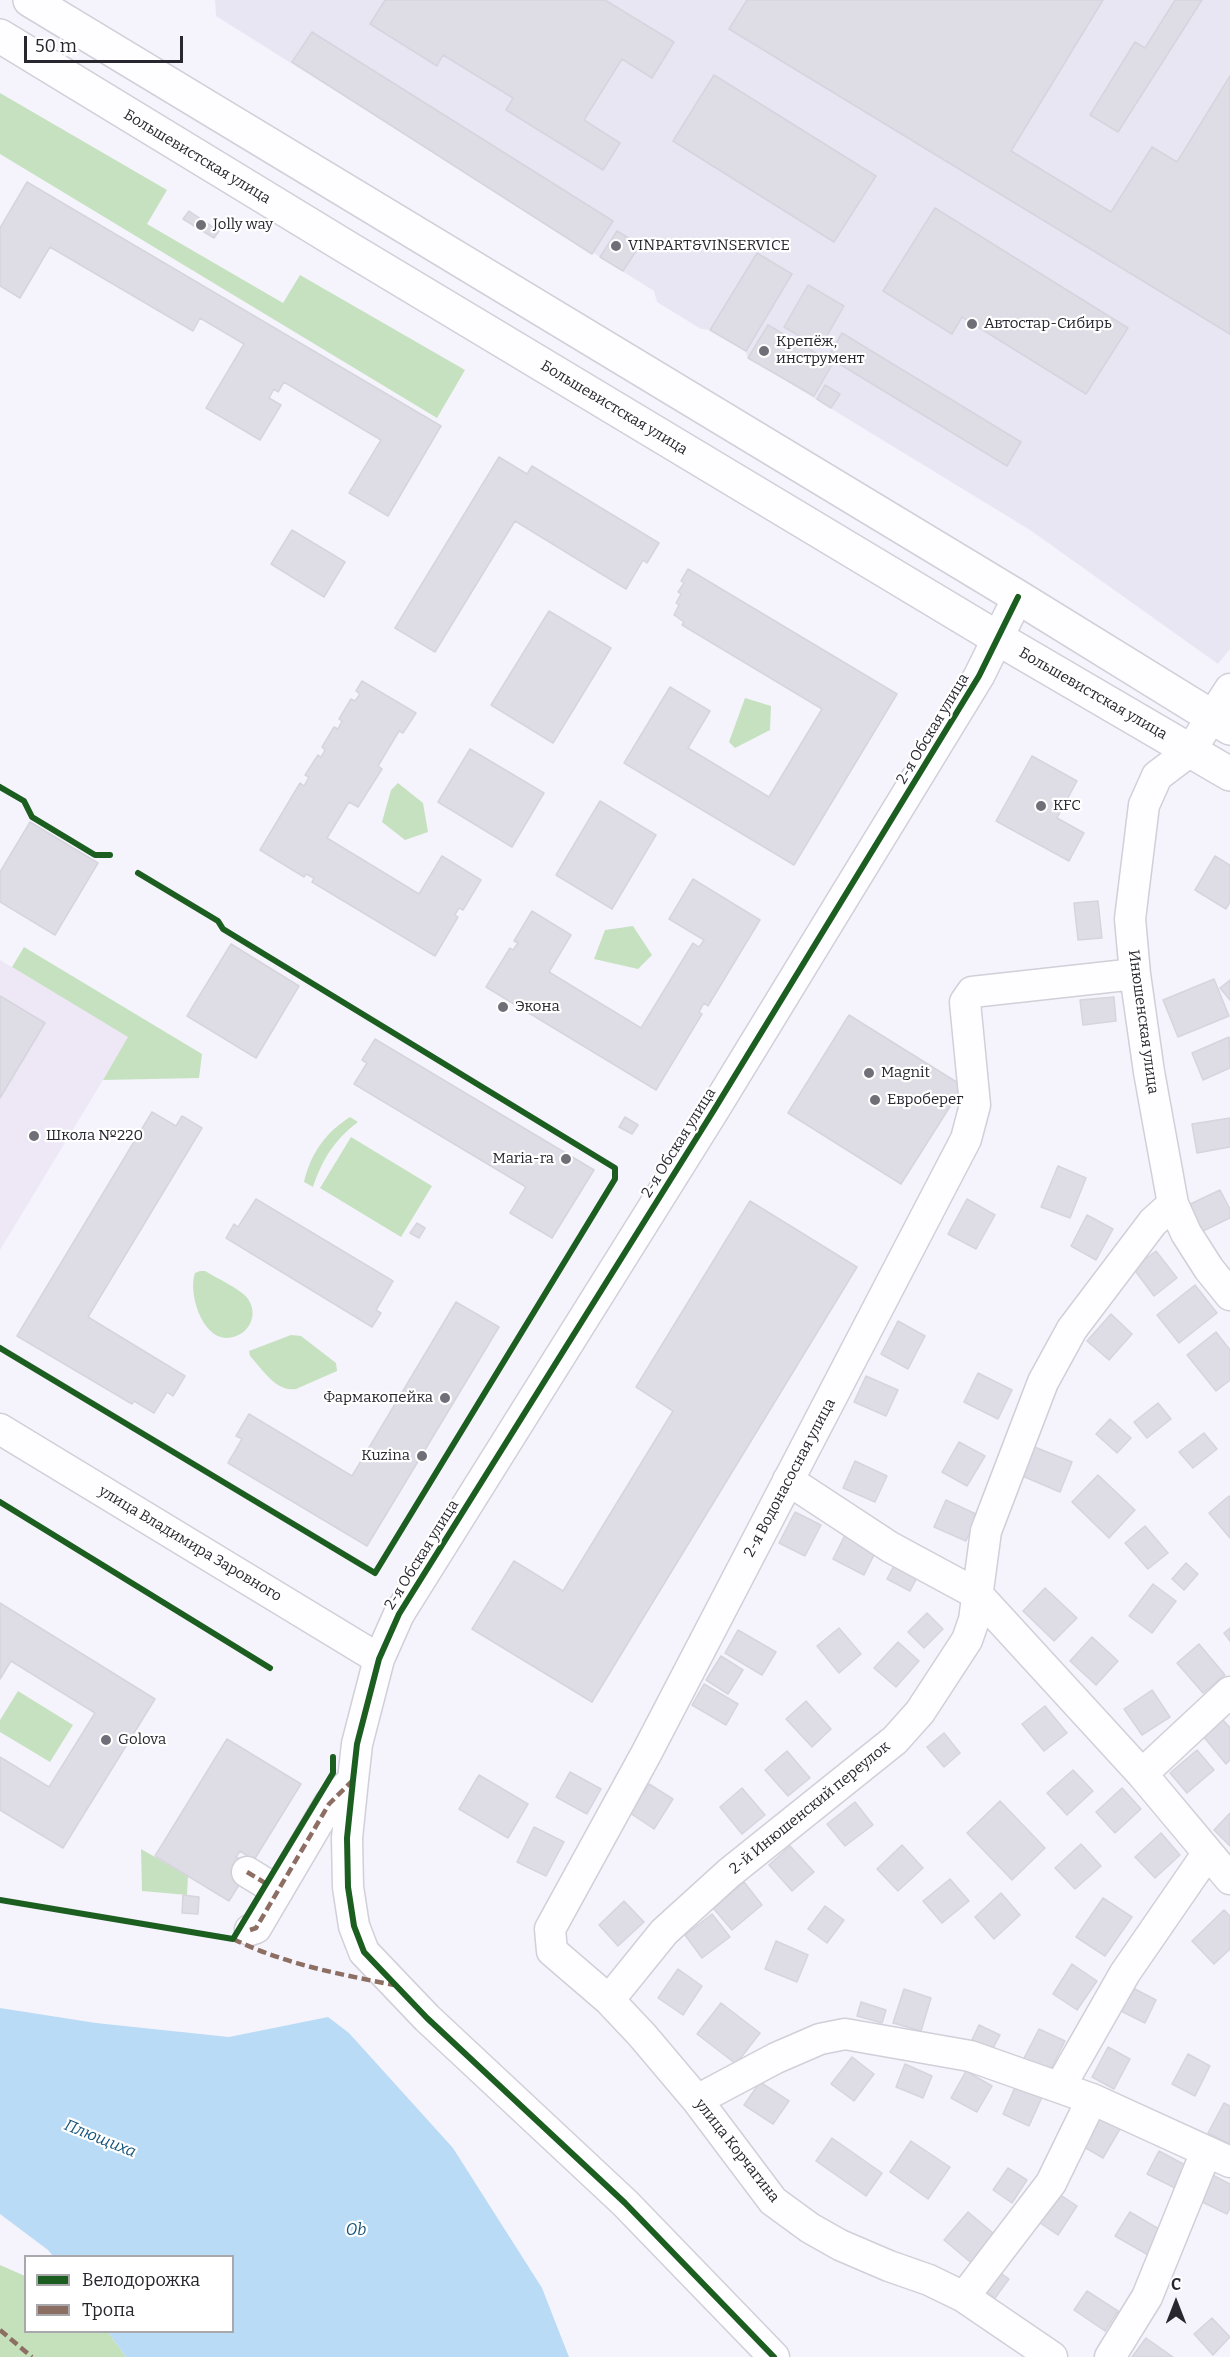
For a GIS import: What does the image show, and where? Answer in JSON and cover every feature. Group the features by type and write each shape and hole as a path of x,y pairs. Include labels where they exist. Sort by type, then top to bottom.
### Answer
{"highway":[{"path":"30,0 1018,597 1221,723"},
{"name":"Большевистская улица","path":"0,36 195,156 999,639 1230,774"}],"street":[{"name":"2-я Обская улица","path":"774,2357 625,2204 427,2018 364,1952 354,1926 348,1887 348,1838 352,1780 357,1744 379,1659 399,1614 980,676 1018,597"},
{"name":"Инюшенская улица","path":"1230,689 1221,723 1157,776 1144,805 1130,919 1135,974 1149,1072 1173,1204 1186,1233 1209,1269 1230,1295"},
{"name":"2-я Водонасосная улица","path":"552,1951 550,1929 646,1754 966,1139 975,1105 965,1002 972,992 1135,974"},
{"name":"2-й Инюшенский переулок","path":"609,2000 664,1932 729,1873 895,1740 920,1712 968,1640 974,1620 986,1530 1042,1382 1079,1319 1153,1222 1173,1204"},
{"name":"улица Владимира Заровного","path":"0,1429 379,1659"},
{"path":"788,1480 890,1547 977,1594 1142,1774 1230,1879"},
{"path":"1142,1774 1230,1692"},
{"path":"250,1930 256,1928 329,1804 352,1780"},
{"path":"1060,2086 1125,1972 1207,1854"},
{"path":"247,1872 278,1891"},
{"name":"улица Корчагина","path":"552,1951 609,2000 642,2035 697,2100 773,2201 810,2228 840,2245 889,2266 930,2280 964,2297 1052,2357"},
{"path":"697,2100 776,2058 820,2039 845,2034 970,2056 1092,2099 1218,2157 1147,2297 1110,2357"},
{"path":"964,2297 1051,2183 1092,2099"}],"shaded area":[{"path":"215,0 1230,0 1230,649 1218,664 1030,530 748,358 745,351 710,330 701,329 657,302 654,291 216,16"},
{"name":"Школа №220","path":"0,960 129,1037 0,1250"}],"green space":[{"path":"0,93 167,190 147,224 283,303 300,275 465,370 437,418 0,154"},
{"path":"745,698 771,706 770,730 735,748 729,742"},
{"path":"398,783 423,803 428,832 405,840 382,822 391,790"},
{"path":"633,926 652,955 638,969 594,959 605,930"},
{"path":"24,947 202,1054 199,1078 103,1080 128,1037 12,967"},
{"path":"350,1117 358,1122 330,1151 313,1187 304,1182 320,1145 333,1130"},
{"path":"351,1137 432,1186 401,1237 320,1188"},
{"path":"205,1271 240,1291 248,1299 253,1312 252,1319 240,1334 226,1338 217,1336 203,1322 193,1291 195,1273"},
{"path":"291,1335 301,1336 336,1363 337,1371 296,1389 276,1384 250,1356 249,1351"},
{"path":"18,1691 73,1725 50,1762 0,1732 0,1720"},
{"path":"141,1849 188,1876 187,1895 142,1891"},
{"path":"0,2265 24,2276 24,2333 109,2333 126,2357 0,2357"}],"water":[{"name":"Ob","path":"0,2008 96,2023 229,2037 328,2017 349,2033 453,2148 542,2288 569,2357 126,2357 109,2333 234,2333 234,2255 52,2255 0,2214"}],"building":[{"path":"385,0 605,0 674,42 652,78 622,59 584,120 620,143 603,170 506,110 513,98 443,55 437,66 370,24"},
{"path":"747,0 1103,0 1011,151 1111,212 1152,147 1177,162 1230,76 1230,334 729,29"},
{"path":"1175,0 1202,0 1118,132 1090,115 1135,42 1145,48"},
{"path":"312,32 613,221 592,254 292,62"},
{"path":"714,75 876,176 834,242 673,141"},
{"path":"27,182 441,426 388,516 349,493 381,440 284,382 278,392 274,389 269,398 281,405 260,440 206,408 244,344 200,318 193,331 50,247 20,298 0,286 0,228"},
{"path":"935,208 1128,328 1086,394 962,317 952,334 883,291"},
{"name":"Jolly way","path":"189,211 219,231 214,238 183,219"},
{"path":"617,231 640,245 623,271 600,257"},
{"path":"757,253 792,274 746,351 710,330"},
{"path":"808,285 844,306 820,348 784,327"},
{"path":"768,325 833,363 814,396 748,358"},
{"path":"842,333 1021,442 1007,466 828,357"},
{"path":"825,385 840,394 831,408 817,399"},
{"path":"499,457 527,474 532,466 659,543 647,563 643,560 626,589 515,521 435,652 395,628"},
{"path":"292,530 345,562 324,597 271,564"},
{"path":"688,569 897,694 794,865 624,763 670,687 710,711 688,748 769,797 822,709 682,625 684,622 674,615 679,605 676,603 681,594 678,592 684,583 681,581"},
{"path":"549,611 611,648 553,743 491,705"},
{"path":"362,681 416,713 403,733 399,731 378,766 382,769 358,807 349,802 327,838 419,894 442,856 481,880 463,910 459,908 455,915 458,917 435,956 312,882 314,878 306,874 304,877 260,850 300,783 304,786 309,777 305,775 318,755 321,757 325,750 322,747 334,727 338,729 342,721 339,719 351,699 355,701 360,694 356,691"},
{"path":"470,749 544,793 512,847 438,802"},
{"path":"1032,756 1077,781 1057,818 1084,833 1069,861 996,821"},
{"path":"600,801 656,835 612,909 556,875"},
{"path":"30,822 98,863 55,935 0,902 0,872"},
{"path":"1215,856 1230,865 1230,902 1226,909 1195,890"},
{"path":"693,879 760,920 708,1006 704,1003 699,1012 702,1014 656,1090 486,987 510,948 513,950 518,943 514,941 532,911 571,935 549,972 641,1028 693,943 699,947 704,940 669,919"},
{"path":"1098,901 1102,938 1078,940 1074,903"},
{"path":"231,944 299,986 256,1058 187,1016"},
{"path":"1214,979 1229,1016 1178,1037 1163,1000"},
{"path":"1230,980 1230,1000 1220,988"},
{"path":"0,996 45,1023 0,1098"},
{"path":"1114,997 1116,1021 1083,1025 1080,1000"},
{"name":"Евроберег","path":"849,1015 963,1086 901,1184 788,1113"},
{"path":"1229,1037 1230,1068 1203,1080 1192,1053"},
{"path":"375,1039 594,1170 552,1238 510,1213 526,1187 354,1084 367,1063 362,1060"},
{"path":"152,1112 176,1126 182,1116 202,1128 88,1317 185,1376 173,1396 167,1392 154,1413 134,1401 132,1404 17,1336"},
{"path":"625,1117 638,1125 632,1134 619,1127"},
{"path":"1230,1118 1230,1147 1197,1153 1192,1124"},
{"path":"1058,1166 1086,1178 1070,1218 1041,1207"},
{"path":"1220,1190 1230,1209 1230,1218 1197,1234 1184,1207"},
{"path":"256,1199 393,1281 376,1310 381,1313 372,1327 226,1238 234,1224 238,1227"},
{"path":"967,1199 995,1215 976,1249 948,1234"},
{"path":"750,1201 857,1267 592,1702 472,1629 514,1561 563,1591 673,1411 636,1387"},
{"path":"1087,1215 1113,1229 1096,1260 1071,1246"},
{"path":"417,1223 425,1228 419,1238 410,1233"},
{"path":"1156,1251 1177,1278 1154,1296 1133,1268"},
{"path":"1195,1285 1217,1313 1179,1343 1157,1315"},
{"path":"456,1302 499,1327 367,1546 228,1463 242,1439 236,1436 249,1414 352,1476"},
{"path":"1111,1314 1132,1334 1109,1360 1087,1341"},
{"path":"898,1321 925,1336 908,1369 881,1354"},
{"path":"1216,1332 1230,1350 1230,1380 1216,1391 1187,1355"},
{"path":"978,1373 1012,1390 998,1419 964,1402"},
{"path":"866,1376 898,1390 886,1416 854,1402"},
{"path":"1158,1403 1171,1419 1147,1438 1134,1422"},
{"path":"1110,1419 1131,1438 1117,1453 1096,1434"},
{"path":"1204,1433 1217,1449 1193,1468 1179,1452"},
{"path":"959,1442 985,1456 967,1486 942,1472"},
{"path":"1032,1446 1072,1462 1060,1492 1020,1475"},
{"path":"855,1461 887,1476 875,1502 843,1488"},
{"path":"1098,1475 1135,1510 1109,1538 1072,1502"},
{"path":"1229,1496 1230,1498 1230,1538 1209,1513"},
{"path":"946,1500 978,1515 966,1541 934,1527"},
{"path":"795,1512 821,1525 805,1556 779,1543"},
{"path":"1145,1526 1168,1553 1148,1569 1125,1543"},
{"path":"846,1533 877,1549 864,1575 833,1559"},
{"path":"897,1560 920,1572 910,1591 887,1579"},
{"path":"1186,1563 1198,1574 1184,1590 1172,1579"},
{"path":"1153,1584 1176,1601 1152,1633 1129,1616"},
{"path":"1045,1588 1077,1618 1054,1641 1023,1611"},
{"path":"0,1603 155,1699 63,1848 0,1810 0,1757 49,1787 95,1713 11,1661 0,1679"},
{"path":"927,1613 943,1629 924,1648 908,1632"},
{"path":"839,1628 861,1654 839,1673 817,1646"},
{"path":"1230,1628 1230,1641 1224,1633"},
{"path":"738,1630 776,1652 762,1675 725,1653"},
{"path":"1092,1637 1118,1661 1096,1685 1070,1661"},
{"path":"898,1642 919,1661 896,1687 874,1668"},
{"path":"1199,1644 1225,1675 1203,1693 1177,1663"},
{"path":"721,1656 743,1670 728,1694 706,1680"},
{"path":"704,1684 738,1704 726,1725 692,1705"},
{"path":"1152,1690 1170,1717 1142,1735 1124,1709"},
{"path":"806,1701 831,1729 812,1747 786,1719"},
{"path":"1045,1706 1067,1733 1044,1751 1022,1724"},
{"path":"1223,1720 1230,1728 1230,1760 1226,1764 1203,1736"},
{"path":"944,1733 960,1753 944,1767 927,1747"},
{"path":"227,1739 301,1784 254,1860 240,1851 236,1857 251,1866 229,1901 155,1856"},
{"path":"1197,1750 1214,1770 1187,1793 1170,1773"},
{"path":"787,1751 810,1778 788,1796 765,1770"},
{"path":"1073,1770 1093,1791 1067,1815 1047,1793"},
{"path":"570,1772 601,1789 587,1814 556,1797"},
{"path":"479,1775 528,1804 508,1838 459,1809"},
{"path":"649,1784 673,1799 654,1829 630,1813"},
{"path":"742,1788 765,1815 742,1834 720,1807"},
{"path":"1122,1788 1141,1809 1115,1833 1096,1812"},
{"path":"1000,1801 1045,1848 1012,1880 967,1833"},
{"path":"855,1802 873,1825 845,1846 827,1824"},
{"path":"1230,1813 1230,1846 1214,1830"},
{"path":"534,1827 564,1842 546,1876 517,1862"},
{"path":"1161,1833 1180,1855 1155,1878 1135,1857"},
{"path":"1081,1844 1101,1866 1075,1889 1055,1868"},
{"path":"902,1845 923,1868 898,1891 877,1869"},
{"path":"790,1846 814,1872 792,1891 769,1865"},
{"path":"950,1879 969,1901 942,1923 923,1901"},
{"path":"744,1882 762,1905 732,1930 713,1908"},
{"path":"1001,1893 1020,1915 994,1939 975,1917"},
{"path":"183,1895 199,1897 198,1914 182,1913"},
{"path":"1103,1898 1132,1917 1105,1956 1076,1937"},
{"path":"624,1901 644,1922 618,1946 599,1925"},
{"path":"825,1906 844,1920 827,1943 808,1929"},
{"path":"1224,1910 1230,1916 1230,1949 1214,1964 1192,1941"},
{"path":"712,1914 730,1937 702,1958 685,1935"},
{"path":"776,1941 808,1955 797,1982 765,1969"},
{"path":"1072,1964 1097,1981 1077,2010 1053,1994"},
{"path":"678,1969 702,1986 683,2015 658,1998"},
{"path":"1129,1986 1156,2000 1145,2023 1117,2009"},
{"path":"904,1989 931,1998 921,2031 893,2023"},
{"path":"861,2002 886,2010 882,2023 857,2016"},
{"path":"721,2003 760,2033 736,2064 697,2034"},
{"path":"979,2025 1000,2035 991,2052 971,2042"},
{"path":"1039,2029 1065,2041 1049,2073 1023,2060"},
{"path":"1108,2047 1130,2059 1114,2089 1092,2077"},
{"path":"1188,2054 1210,2066 1195,2096 1172,2084"},
{"path":"852,2057 874,2074 854,2101 831,2084"},
{"path":"905,2064 932,2076 923,2098 896,2087"},
{"path":"966,2071 992,2086 977,2112 951,2098"},
{"path":"760,2082 789,2101 773,2124 744,2105"},
{"path":"1017,2083 1043,2095 1029,2126 1003,2114"},
{"path":"1224,2103 1230,2106 1230,2144 1208,2133"},
{"path":"1096,2116 1120,2129 1103,2158 1079,2144"},
{"path":"832,2138 882,2173 866,2196 816,2161"},
{"path":"911,2141 950,2167 928,2199 890,2172"},
{"path":"1159,2151 1187,2166 1175,2188 1147,2174"},
{"path":"1008,2168 1027,2180 1012,2203 993,2190"},
{"path":"1209,2173 1230,2184 1230,2208 1227,2214 1196,2199"},
{"path":"1053,2190 1077,2206 1058,2235 1034,2219"},
{"path":"968,2212 999,2238 975,2266 944,2240"},
{"path":"1130,2212 1164,2232 1150,2256 1115,2236"},
{"path":"995,2269 1009,2279 995,2298 981,2288"},
{"path":"1087,2291 1118,2311 1105,2331 1074,2310"},
{"path":"1212,2318 1230,2337 1213,2355 1194,2334"},
{"path":"1146,2338 1173,2357 1132,2357"}],"marked path":[{"path":"250,1930 256,1928 329,1804 353,1780"},
{"path":"247,1872 270,1886"},
{"path":"233,1939 292,1962 394,1985"},
{"path":"0,2330 32,2357"}],"cycle path":[{"path":"774,2357 625,2203 427,2018 364,1952 354,1926 348,1887 347,1838 357,1744 379,1659 399,1614 714,1110 979,676 1018,597"},
{"path":"0,787 24,801 32,817 95,855 110,855"},
{"path":"0,1348 375,1573 615,1179 615,1168 223,929 218,921 138,873"},
{"path":"0,1502 270,1668"},
{"path":"0,1900 233,1939 333,1773 333,1757"}],"place":[{"name":"Jolly way","path":"201,225"},
{"name":"VINPART&VINSERVICE","path":"616,246"},
{"name":"Автостар-Сибирь","path":"972,324"},
{"name":"Крепёж, инструмент","path":"764,351"},
{"name":"KFC","path":"1041,806"},
{"name":"Экона","path":"503,1007"},
{"name":"Magnit","path":"869,1073"},
{"name":"Евроберег","path":"875,1100"},
{"name":"Школа №220","path":"34,1136"},
{"name":"Maria-ra","path":"566,1159"},
{"name":"Фармакопейка","path":"445,1398"},
{"name":"Kuzina","path":"422,1456"},
{"name":"Golova","path":"106,1740"}],"water label":[{"name":"Плющиха","path":"100,2139"}]}
